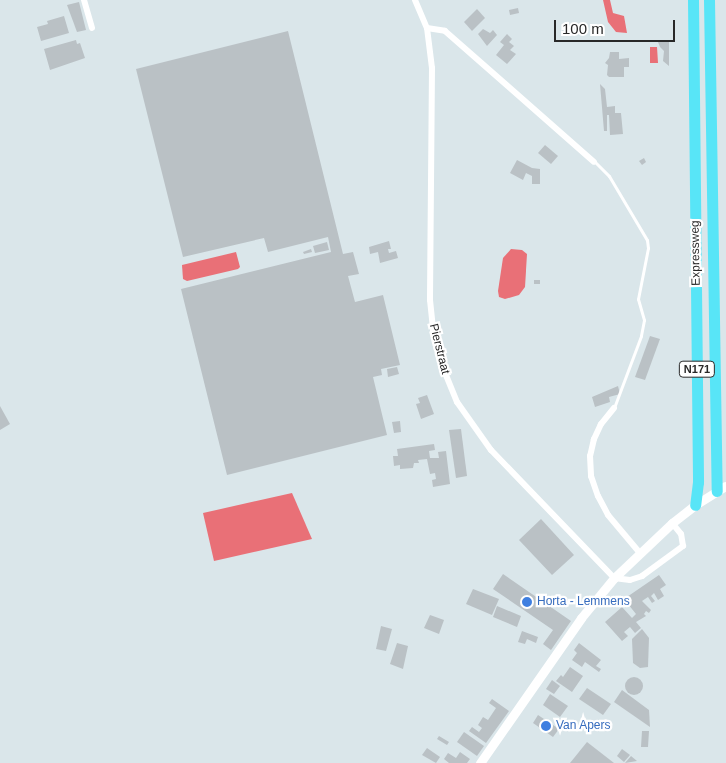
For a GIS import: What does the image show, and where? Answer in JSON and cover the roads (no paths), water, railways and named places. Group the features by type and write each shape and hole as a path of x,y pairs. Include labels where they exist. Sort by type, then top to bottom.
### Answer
{"highway":[{"name":"Expressweg","path":"693,0 698,482 695,505"},
{"name":"Expressweg","path":"709,0 722,488"}],"street":[{"path":"84,0 92,28"},
{"name":"Pierstraat","path":"416,0 427,28 432,68 430,300 432,331 439,358 457,402 472,426 491,450 614,578"},
{"path":"427,28 445,31 594,162"},
{"path":"614,408 601,424 594,439 590,456 591,476 598,496 608,515 639,552"},
{"path":"480,763 581,618 614,578 639,552 672,524 695,505 722,488"},
{"path":"614,578 630,580 642,576 683,546 681,534 672,524"}],"lane":[{"path":"594,162 609,176 646,240 648,248 638,299 644,320 641,336 614,408"}],"place":[{"name":"Horta - Lemmens","path":"527,602"},
{"name":"Van Apers","path":"546,726"}]}
